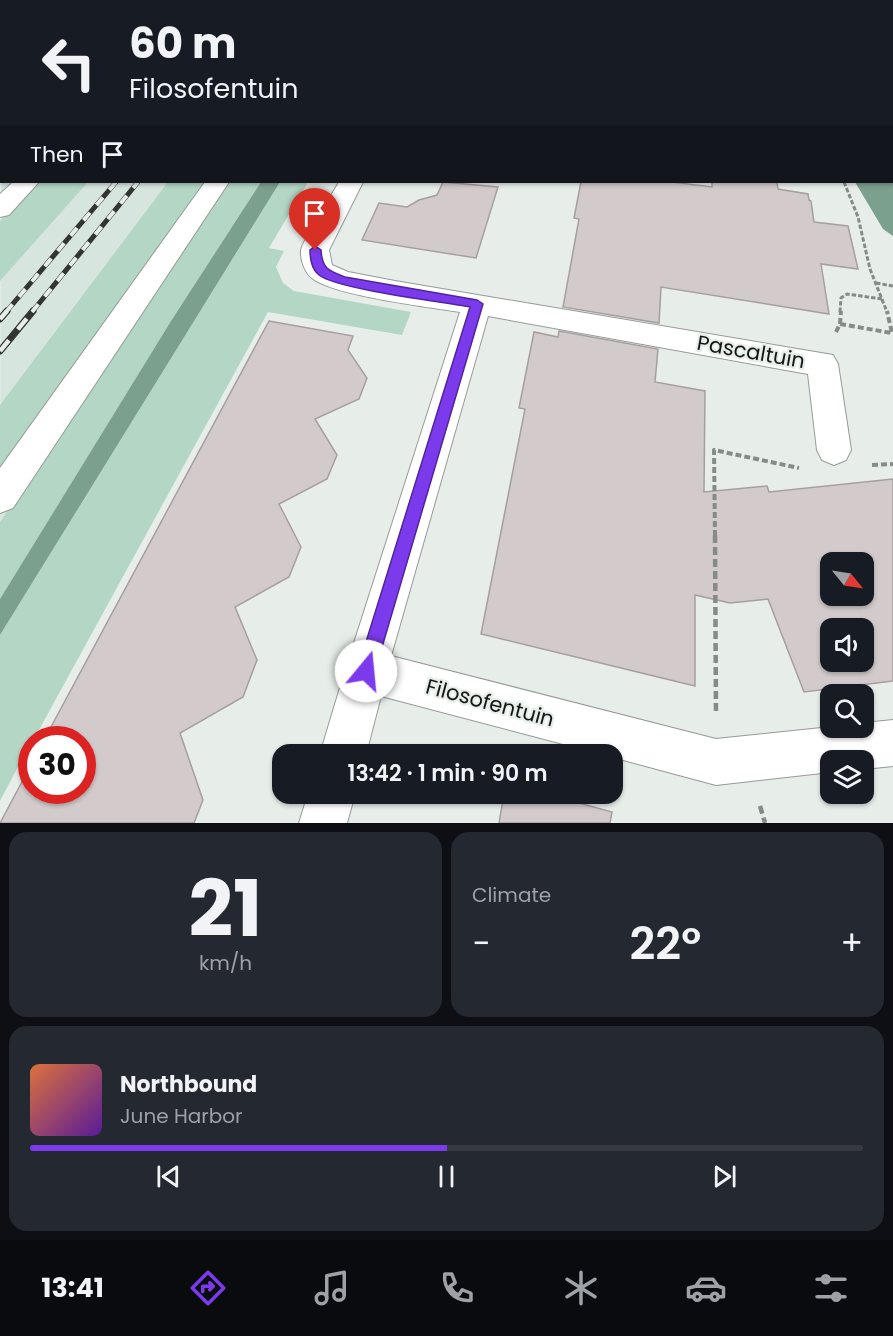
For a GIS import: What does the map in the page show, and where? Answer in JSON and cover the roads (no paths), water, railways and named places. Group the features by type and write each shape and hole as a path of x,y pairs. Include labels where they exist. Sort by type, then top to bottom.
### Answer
{"street":[{"path":"0,209 26,183"},
{"path":"0,497 216,183"},
{"path":"346,744 477,304 344,281 322,273 316,262 315,250 350,183"},
{"name":"Pascaltuin","path":"477,304 822,364 834,450"},
{"name":"Filosofentuin","path":"366,671 716,762 893,743"},
{"path":"323,823 329,804"}],"railway":[{"path":"6,312 115,183"},
{"path":"32,312 137,183"},
{"path":"0,319 7,311"},
{"path":"0,351 33,311"}]}
